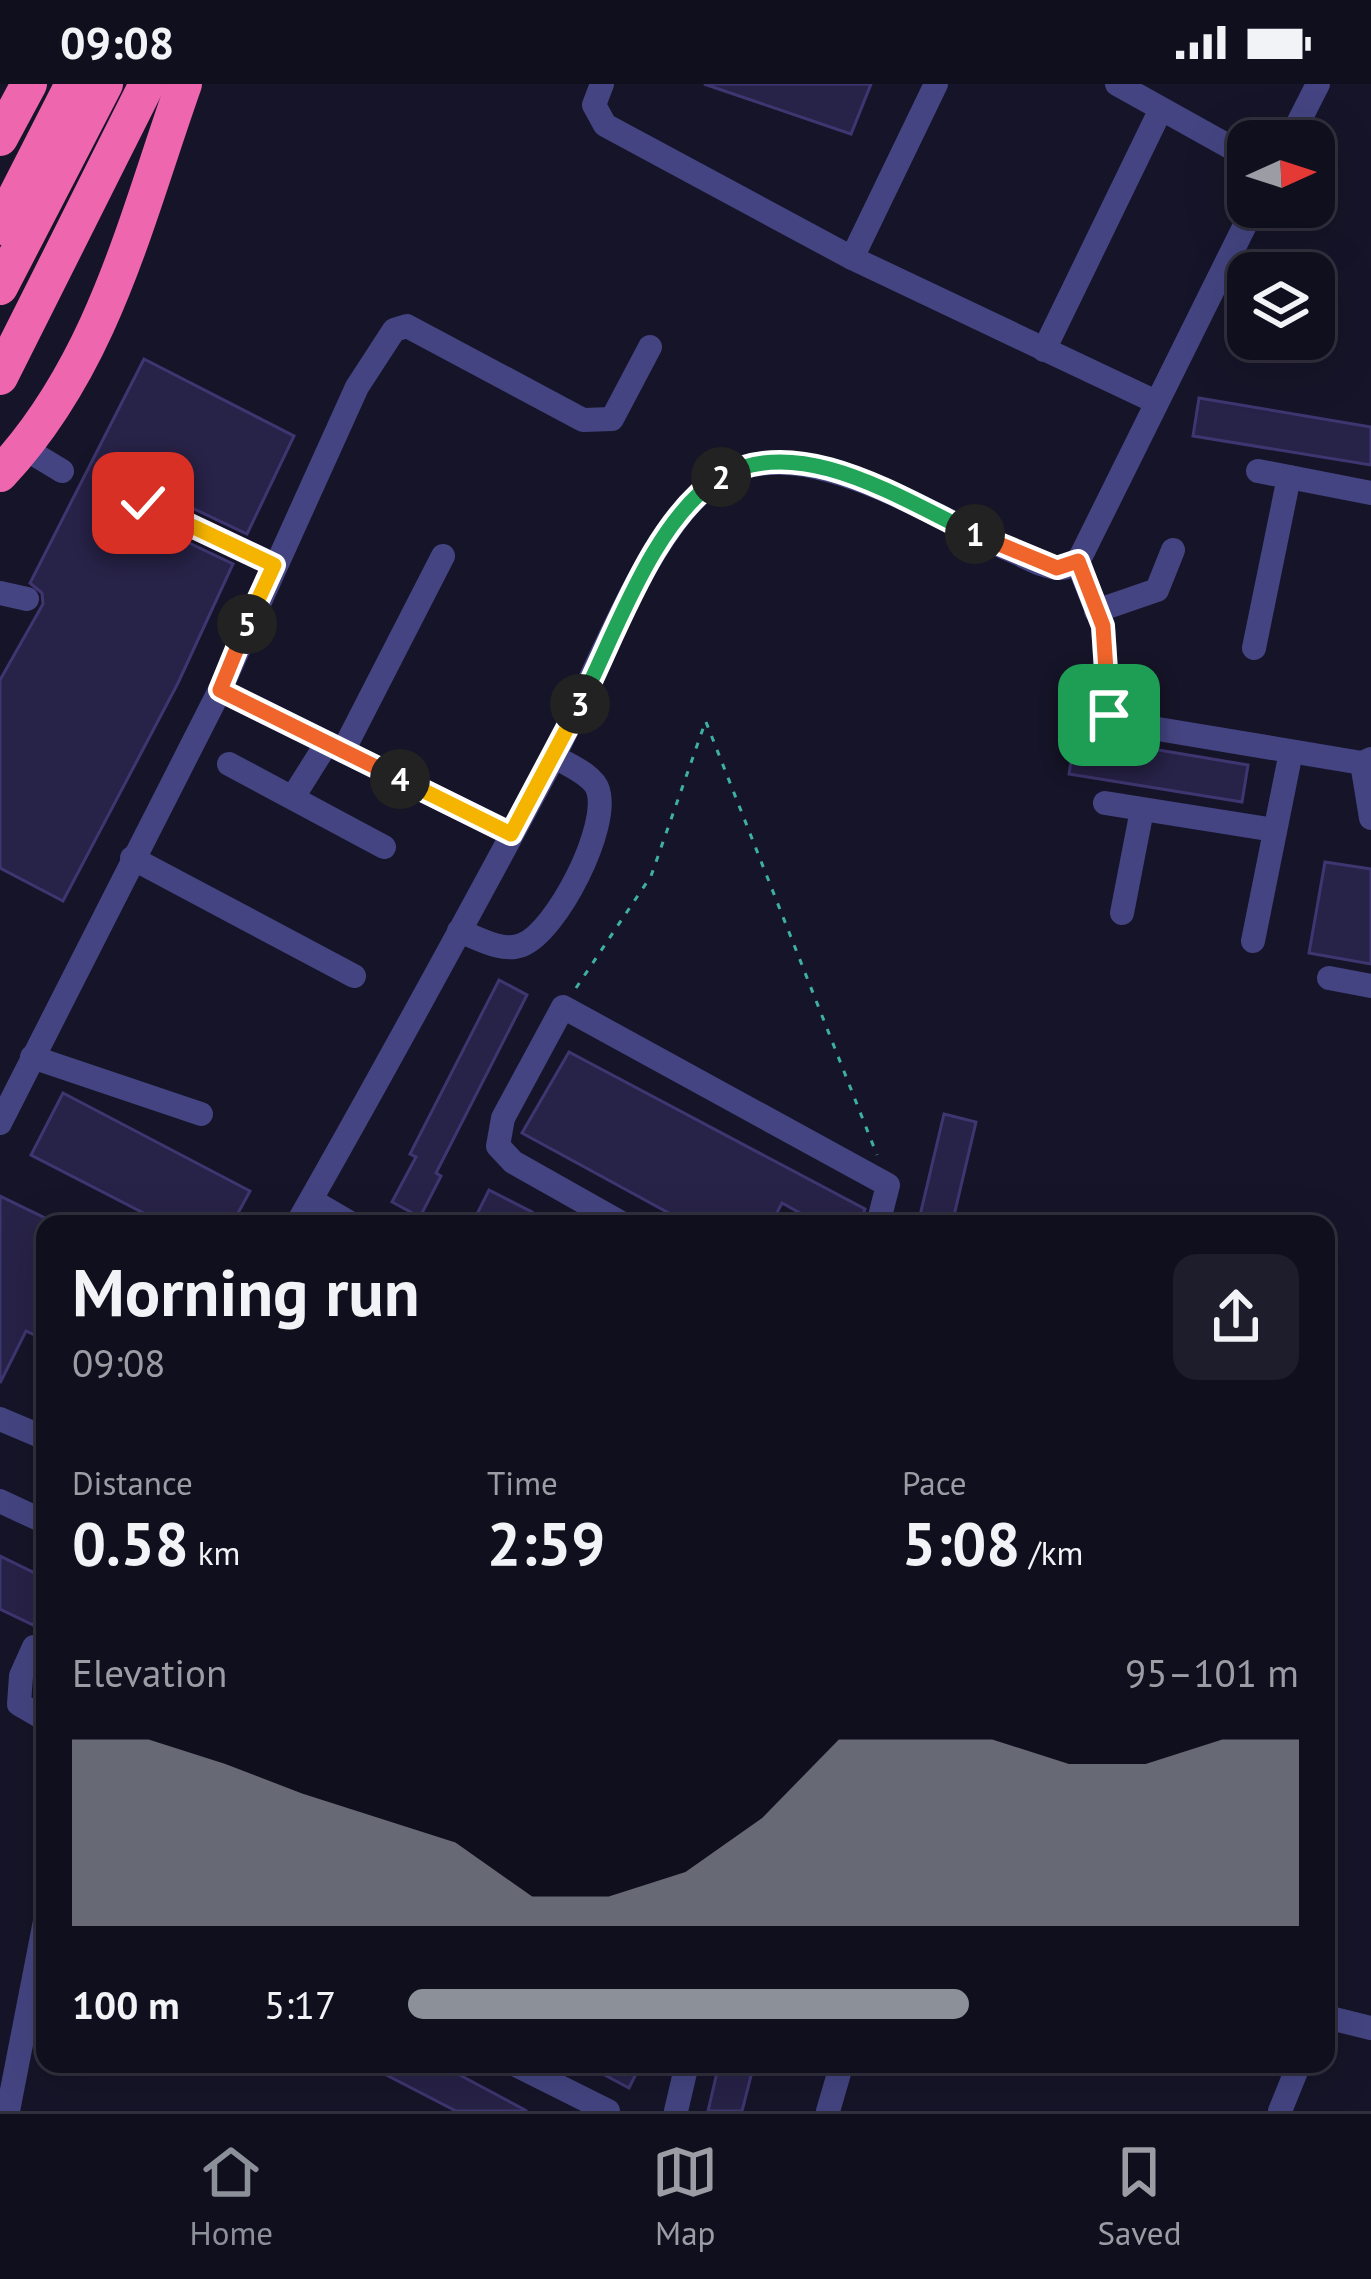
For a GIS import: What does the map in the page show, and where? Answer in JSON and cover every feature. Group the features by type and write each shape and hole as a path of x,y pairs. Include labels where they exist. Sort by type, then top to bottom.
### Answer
{"highway":[{"path":"0,227 73,84"},
{"path":"0,287 105,84"},
{"path":"0,377 147,84"},
{"path":"117,146 169,84"},
{"path":"12,461 99,330 184,84"}],"street":[{"path":"602,84 594,105 599,121 852,257 1154,401"},
{"path":"852,257 936,84"},
{"path":"1117,84 1227,145"},
{"path":"1300,120 1318,84"},
{"path":"1044,350 1161,109"},
{"path":"1243,228 1078,561 1103,626 1109,715 1122,722 1367,761 1371,818"},
{"path":"0,1123 220,690 357,387 394,330 407,326 583,420 612,419 650,347"},
{"path":"12,461 62,471"},
{"path":"302,1215 554,756 663,537 697,492 750,465 814,467 864,482 1057,568 1078,561"},
{"path":"1258,471 1371,494"},
{"path":"1254,648 1289,477"},
{"path":"143,503 274,565"},
{"path":"1096,610 1157,590 1173,550"},
{"path":"293,796 335,747 443,556"},
{"path":"0,593 27,599"},
{"path":"220,690 511,834"},
{"path":"1253,941 1292,752"},
{"path":"459,931 498,946 519,947 539,934 578,872 601,815 598,791 592,781 554,756"},
{"path":"229,764 384,847"},
{"path":"1105,802 1274,830"},
{"path":"1122,913 1142,810"},
{"path":"132,858 354,976"},
{"path":"1329,978 1371,986"},
{"path":"607,1215 513,1162 498,1146 503,1118 563,1007 888,1185 880,1215"},
{"path":"32,1057 201,1114"},
{"path":"310,1200 336,1215"},
{"path":"0,1419 36,1434"},
{"path":"0,1502 36,1518"},
{"path":"34,1647 21,1676 19,1704 36,1714"},
{"path":"8,2111 36,1967"},
{"path":"1335,2019 1371,2028"},
{"path":"532,2073 608,2111"},
{"path":"676,2111 685,2073"},
{"path":"828,2111 839,2073"},
{"path":"1280,2111 1295,2073"}],"path":[{"path":"563,1007 651,876 706,722 888,1185"}],"building":[{"path":"704,84 871,84 851,134"},
{"path":"144,359 294,436 247,534 150,488 129,495 127,506 135,517 233,564 178,683 63,901 0,868 0,680 43,604 42,593 30,583"},
{"path":"1199,398 1371,427 1371,465 1193,436"},
{"path":"1075,736 1248,765 1242,802 1069,774"},
{"path":"1325,862 1371,869 1371,964 1309,953"},
{"path":"499,980 527,995 436,1173 441,1176 421,1215 392,1202 416,1157 410,1154"},
{"path":"569,1052 865,1209 863,1215 804,1215 782,1203 776,1215 672,1215 522,1133"},
{"path":"63,1093 250,1191 237,1215 148,1215 31,1155"},
{"path":"944,1114 976,1122 954,1215 920,1215"},
{"path":"489,1190 532,1212 530,1215 476,1215"},
{"path":"0,1196 39,1215 36,1336 26,1331 0,1383"},
{"path":"0,1556 36,1574 36,1619 33,1625 0,1609"},
{"path":"382,2073 456,2073 527,2111 456,2111"},
{"path":"601,2073 636,2073 629,2088"},
{"path":"717,2073 752,2073 742,2111 708,2111"}],"route":[{"path":"143,503 274,565 220,690 511,834 663,537 697,492 750,465 775,462 814,467 864,482 994,544 1057,568 1078,561 1103,626 1109,715"}]}
